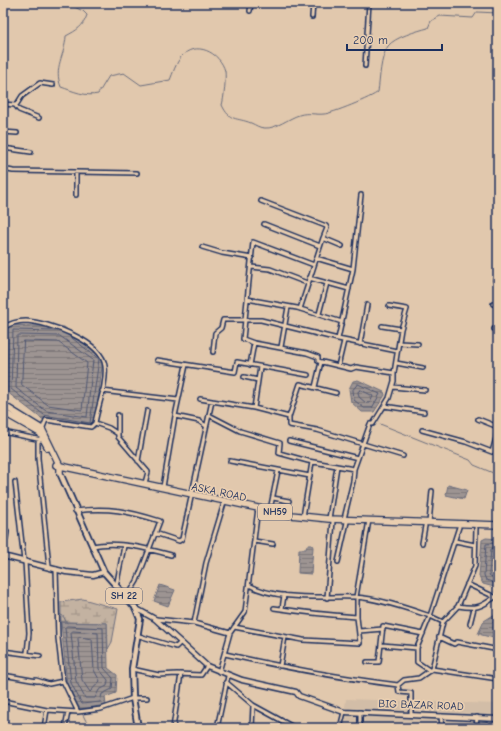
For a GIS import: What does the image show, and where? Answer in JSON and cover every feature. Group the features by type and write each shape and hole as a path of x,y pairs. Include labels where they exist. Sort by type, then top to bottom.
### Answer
{"highway":[{"path":"3,406 42,436 59,468"},
{"path":"3,412 42,436 59,468"},
{"name":"NH59","path":"59,468 163,487 192,495 258,509 303,517 331,520"},
{"name":"ASKA ROAD","path":"59,468 258,509 292,518 427,524 498,529"},
{"name":"NH59","path":"460,526 498,526"}],"main road":[{"name":"SH 22","path":"59,468 75,510 104,572 134,607 140,619 136,635 132,669 133,698 138,727"}],"street":[{"path":"250,10 251,3"},
{"path":"312,17 313,3"},
{"path":"365,66 369,3"},
{"path":"3,104 14,105 19,102 22,96 40,84 53,85"},
{"path":"14,105 19,110 39,118"},
{"path":"3,132 17,133"},
{"path":"3,148 30,152"},
{"path":"3,169 13,171 137,173"},
{"path":"76,172 76,195"},
{"path":"338,340 353,269 361,195"},
{"path":"262,201 326,226 327,228 307,283 300,309"},
{"path":"264,224 320,246"},
{"path":"323,238 342,246"},
{"path":"314,265 253,242 243,339 254,343 307,353 318,357 318,361 351,369 356,367 394,373"},
{"path":"202,247 222,253 252,258"},
{"path":"316,258 353,269"},
{"path":"251,267 270,269 307,283"},
{"path":"309,278 349,289"},
{"path":"319,314 327,283"},
{"path":"247,298 300,309 319,314 321,317 342,322"},
{"path":"493,304 498,305"},
{"path":"360,344 367,305"},
{"path":"338,562 354,469 362,443 370,424 373,424 393,387 401,329 407,309 389,306"},
{"path":"281,347 288,307"},
{"path":"213,352 216,333 221,328 223,320 261,320 338,340 398,351"},
{"path":"3,328 12,322 27,321 63,330 87,342 99,353 105,366 102,391 95,424"},
{"path":"382,326 401,329"},
{"path":"338,366 344,340"},
{"path":"250,365 254,343"},
{"path":"399,343 418,344"},
{"path":"157,360 235,372 237,362 308,375"},
{"path":"315,387 321,362"},
{"path":"396,363 423,368"},
{"path":"163,487 178,400 186,365"},
{"path":"254,408 260,367"},
{"path":"244,377 258,380"},
{"path":"336,393 300,384 289,416 289,425 317,430 403,456"},
{"path":"393,387 425,390"},
{"path":"102,391 178,400"},
{"path":"200,399 254,408 289,416"},
{"path":"155,533 180,541 192,495 212,401"},
{"path":"384,406 424,412"},
{"path":"138,461 146,411"},
{"path":"209,415 240,431 280,443 280,453 312,462 354,469"},
{"path":"118,416 118,434"},
{"path":"175,416 199,421 206,426"},
{"path":"422,430 466,442 492,452 497,438 498,428 478,418"},
{"path":"49,566 38,458 38,442 42,436 46,420 91,427 95,424 109,428 118,434 148,472 145,484"},
{"path":"3,432 42,436"},
{"path":"289,441 358,458"},
{"path":"230,461 310,476"},
{"path":"303,517 312,462"},
{"path":"327,598 331,520 338,466"},
{"path":"270,510 278,471"},
{"path":"15,482 25,561 29,632 27,653"},
{"path":"422,543 427,524 432,491"},
{"path":"273,498 289,501"},
{"path":"194,623 206,563 224,503"},
{"path":"75,510 98,508 129,511 160,521 137,581 126,598"},
{"path":"219,672 230,632 245,612 258,509"},
{"path":"234,627 303,640 360,643 357,617 357,598 368,522"},
{"path":"460,526 430,616 417,648 417,662 431,669 498,678"},
{"path":"225,654 280,666 398,685 404,680 419,678 431,669 443,622 458,606 475,566 476,528"},
{"path":"3,530 7,531 6,538"},
{"path":"254,541 273,544"},
{"path":"455,541 475,545"},
{"path":"92,546 113,544 149,548 171,555"},
{"path":"116,587 124,546"},
{"path":"3,556 49,566 56,569 93,574 104,572"},
{"path":"56,569 58,638 63,681 78,712"},
{"path":"468,584 497,597"},
{"path":"249,585 258,590 284,595 327,598 357,598 409,609 443,622"},
{"path":"282,609 284,595"},
{"path":"458,606 474,608 481,607 497,597"},
{"name":"BIG BAZAR ROAD","path":"134,607 155,619 207,666 228,676 296,692 299,696 315,703 344,712 498,718"},
{"path":"274,608 308,612 317,615 357,617"},
{"path":"470,624 474,608"},
{"path":"155,619 194,623 230,632"},
{"path":"359,631 383,629 383,626 423,634"},
{"path":"367,662 380,662 383,629"},
{"path":"136,635 176,647 181,642"},
{"path":"280,666 285,637"},
{"path":"439,637 454,644 457,642 494,649"},
{"path":"382,645 417,648"},
{"path":"3,651 27,653 40,656"},
{"path":"132,669 159,676 181,674 201,675 207,666"},
{"path":"173,728 181,674"},
{"path":"3,675 37,680 49,684 63,681"},
{"path":"217,728 228,676"},
{"path":"226,682 253,705 295,728"},
{"path":"398,685 399,692 411,694 411,714"},
{"path":"3,701 47,710 78,712 101,709 133,698 147,698"},
{"path":"252,728 253,705"},
{"path":"44,728 47,710"},
{"path":"65,728 68,712"},
{"path":"340,728 344,712"},
{"path":"360,712 360,728"},
{"path":"441,715 442,728"},
{"path":"476,728 477,717"},
{"path":"3,725 14,728"},
{"path":"110,727 138,727"}],"shaded area":[{"path":"346,699 498,704 498,728 342,728"}],"green space":[{"path":"83,599 118,609 112,642 108,649 107,623 61,622 61,602"}],"water":[{"path":"8,325 64,327 103,357 95,428 42,419 7,392"},
{"path":"358,380 384,392 385,395 374,412 362,412 351,402 349,389 353,381"},
{"path":"448,485 467,490 464,499 446,495"},
{"path":"486,538 498,539 498,588 483,584 479,576 482,540"},
{"path":"307,545 312,545 313,547 311,574 298,573 299,549 306,549"},
{"path":"160,585 175,590 168,606 154,601"},
{"path":"495,614 498,614 498,639 478,634 484,621"},
{"path":"61,622 107,623 108,668 117,675 116,693 105,697 106,705 80,709 67,684"}],"waterway":[{"path":"66,3 83,11 87,15 79,28 66,36 58,73 61,87 75,92 93,95 98,94 109,76 124,73 141,85 170,80 181,57 193,49 206,50 218,58 225,71 222,105 225,110 231,117 251,123 261,128 274,127 302,114 324,114 335,111 375,94 378,92 383,56 388,46 401,37 428,28 431,21 440,16 473,18 477,12 498,13"},
{"path":"380,424 470,460 474,465 498,475"},
{"path":"59,614 63,616 67,623"},
{"path":"80,709 86,721 94,728"}]}
